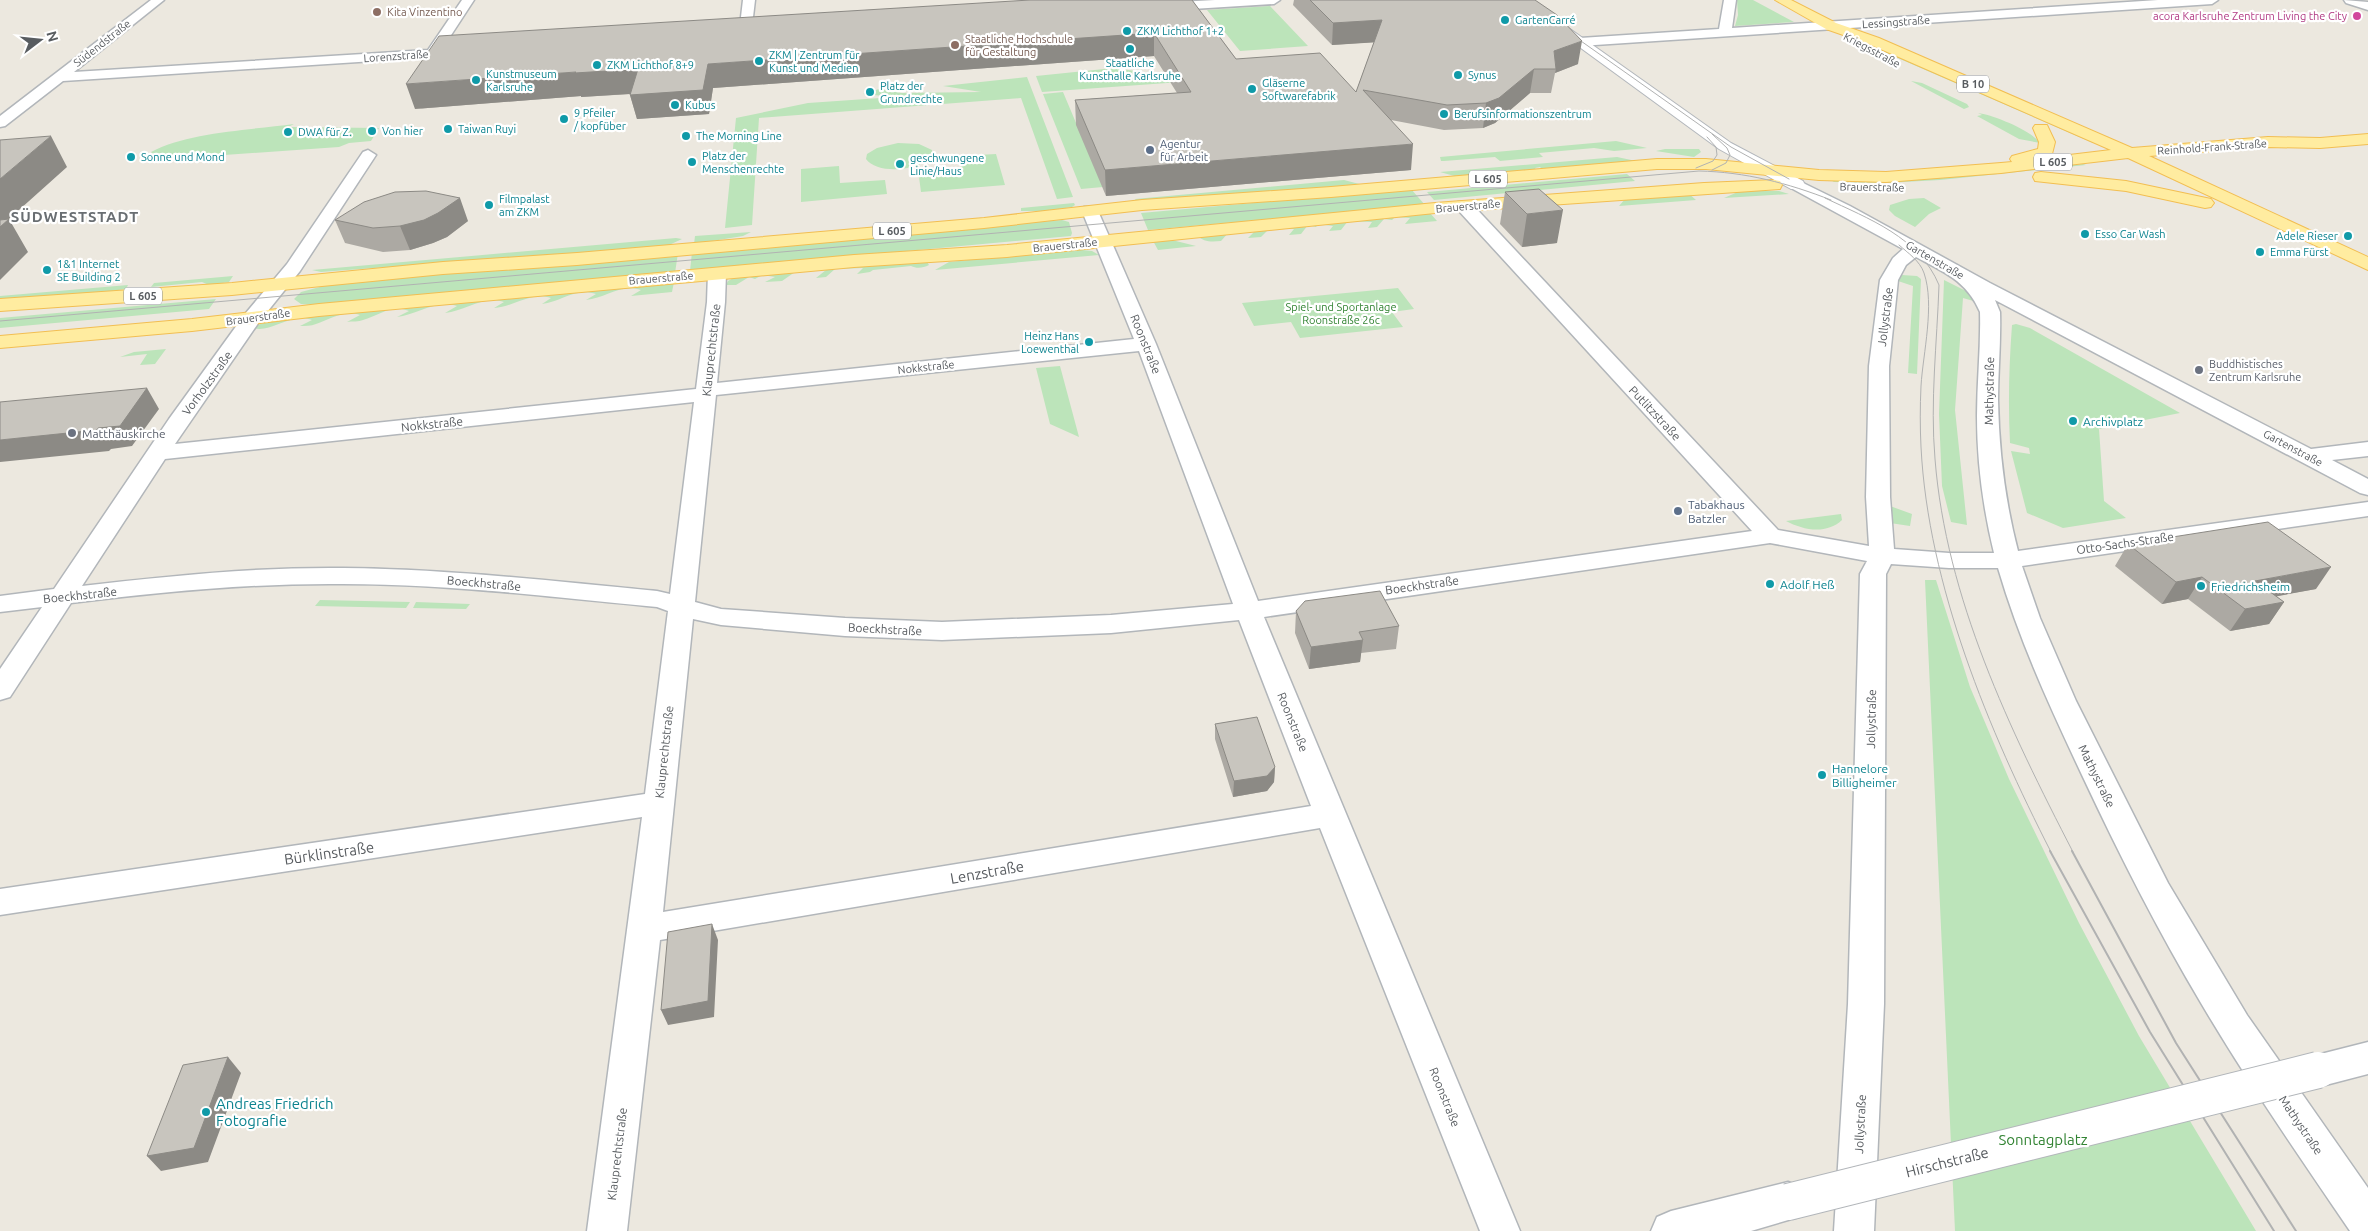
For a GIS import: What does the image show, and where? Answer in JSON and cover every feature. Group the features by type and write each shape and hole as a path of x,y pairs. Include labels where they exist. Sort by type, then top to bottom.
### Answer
{"main road":[{"name":"B 10","path":"1781,0 1831,26"},
{"name":"Kriegsstraße","path":"1831,26 1874,41 2072,126 2130,160 2212,199 2368,280"},
{"name":"Kriegsstraße","path":"1831,26 1859,45 2041,128 2105,156 2130,160"},
{"path":"2072,126 2135,138 2227,144"},
{"path":"2000,168 2019,158 2033,157 2046,151 2048,142 2041,128"},
{"name":"Reinhold-Frank-Straße","path":"2130,160 2227,144 2320,143 2368,139"},
{"name":"Reinhold-Frank-Straße","path":"2130,160 2155,165 2211,164 2320,143"},
{"name":"Brauerstraße","path":"0,305 232,289 443,268 670,251 994,222 1243,196 1339,192 1657,164 1706,164 1828,176 1886,176 2000,168 2105,156"},
{"name":"Brauerstraße","path":"0,342 717,273 854,261 988,253 1160,234 1464,206 1704,188 1797,185 1936,186 2041,177 2130,160"},
{"path":"2041,177 2126,186 2212,199 2211,164"},
{"name":"Kriegsstraße","path":"2155,165 2212,199 2368,264"}],"street":[{"name":"Südendstraße","path":"0,123 158,0"},
{"path":"432,54 468,0"},
{"path":"730,35 749,34 748,0"},
{"path":"1146,8 1274,0"},
{"name":"Gartenstraße","path":"1520,0 1727,147 1896,237 1969,280 2310,456 2368,488"},
{"path":"1725,31 1730,0"},
{"name":"Lessingstraße","path":"1580,42 2212,0"},
{"path":"2350,0 2368,6"},
{"name":"Lorenzstraße","path":"58,77 478,51"},
{"name":"Vorholzstraße","path":"0,690 60,597 158,453 252,318 282,283 368,155"},
{"name":"Putlitzstraße","path":"1464,206 1770,536"},
{"name":"Roonstraße","path":"1090,211 1146,344 1248,611 1500,1231"},
{"name":"Jollystraße","path":"1854,1231 1866,1004 1873,574 1882,556 1878,497 1879,366 1889,280 1899,262 1914,249"},
{"name":"Klauprechtstraße","path":"607,1231 682,605 716,302 717,273"},
{"name":"Mathystraße","path":"1969,280 1984,298 1990,312 1987,416 1990,458 2001,534 2014,581 2031,630 2069,718 2112,808 2170,917 2233,1024 2368,1222"},
{"name":"Nokkstraße","path":"158,453 1146,344"},
{"path":"2310,456 2368,449"},
{"name":"Otto-Sachs-Straße","path":"1882,556 1953,562 2009,560 2368,510"},
{"path":"1770,536 1823,548 1882,556"},
{"name":"Boeckhstraße","path":"0,604 217,580 345,576 471,581 657,599 682,605 701,614 721,617 845,627 942,631 1104,624 1248,611 1770,536"},
{"name":"Bürklinstraße","path":"0,902 659,804"},
{"name":"Lenzstraße","path":"644,929 1330,815"},
{"name":"Hirschstraße","path":"1671,1231 2368,1058"}],"green space":[{"path":"1737,0 1753,0 1794,22 1735,26 1738,15"},
{"path":"1270,6 1308,46 1240,51 1207,10"},
{"path":"1864,41 2097,142 2093,143 1861,42"},
{"path":"1296,57 1327,59 1195,81 1042,92 1036,76 1114,68 1170,76"},
{"path":"1027,77 1073,197 1057,199 1021,98 759,118 752,225 725,228 736,118 808,103 895,97 863,94 879,89 902,93 981,92 943,86"},
{"path":"1911,81 1922,83 1967,104 1969,107 1964,109"},
{"path":"1063,92 1103,187 1081,189 1043,94"},
{"path":"1978,113 2011,124 2029,133 2040,143 2019,139 1977,116 1982,115"},
{"path":"294,124 288,127 379,128 371,141 349,143 339,147 140,161 153,154 151,152 183,140 220,133"},
{"path":"1616,141 1647,148 1614,151 1594,148 1539,153 1543,157 1500,161 1495,157 1441,161 1440,157"},
{"path":"898,143 919,144 932,150 932,156 919,165 899,169 879,167 866,159 867,154 877,148"},
{"path":"1665,149 1699,149 1701,152 1694,157 1656,151"},
{"path":"996,154 1005,185 921,192 919,177 963,173 960,156"},
{"path":"1617,157 1636,161 1543,170 1540,167 1535,168 1537,171 1458,177 1440,172"},
{"path":"2086,165 1940,180 1885,183 1834,182 1829,179 1937,178"},
{"path":"839,166 840,183 885,180 887,194 801,202 801,169"},
{"path":"1627,174 1635,181 1434,200 1427,192"},
{"path":"1344,180 1367,186 1252,192 1137,202 1135,199"},
{"path":"1411,189 1425,205 1148,230 1141,213"},
{"path":"1740,191 1779,191 1789,194 1724,198"},
{"path":"1688,193 1696,200 1619,206 1625,199"},
{"path":"1924,198 1941,208 1929,214 1915,227 1895,216 1889,210 1890,205 1909,199"},
{"path":"1074,203 1075,205 1072,207 1046,211 1021,211 1021,208"},
{"path":"1430,213 1437,221 1405,224 1410,218 1395,217 1392,220 1384,219 1377,227 1368,228 1372,222 1348,221 1341,230 1329,231 1333,226 1318,224 1316,227 1308,225 1301,234 1289,235 1294,229 1269,229 1261,237 1248,238 1254,232 1229,232 1221,241 1205,240 1197,235"},
{"path":"1062,220 1069,222 1071,236 690,271 692,252"},
{"path":"751,232 743,236 694,244 695,236"},
{"path":"682,239 667,246 321,272 312,270"},
{"path":"1152,239 1168,239 1196,246 1158,250"},
{"path":"1073,249 1092,251 1099,255 935,270 949,262"},
{"path":"678,253 675,273 314,305 301,304 294,299 301,292 331,284"},
{"path":"927,262 929,265 922,267 916,268 911,266 873,270 857,274 863,268 835,269 826,277 816,278 826,270 795,272 782,281 765,282 775,277 762,275 755,279 749,277 736,285 726,285 728,281 735,277 812,269"},
{"path":"1902,275 1917,276 1921,279 1917,374 1908,373 1913,286 1898,281"},
{"path":"233,276 229,282 209,285 202,282 151,287 154,283"},
{"path":"1944,280 1968,292 1977,302 1963,298 1955,410 1967,525 1951,522 1942,486 1939,414"},
{"path":"674,282 672,292 631,296 641,290 627,288 586,300 596,294 582,292 542,304 551,298 536,296 494,308 504,302 489,300 445,313 457,306 442,304 397,317 409,311 396,309 385,311 361,321 347,322 360,315 349,313 338,315 310,326 300,326 312,320 304,318 266,328 254,328 260,324 280,319"},
{"path":"128,285 126,289 62,298 0,301 0,296"},
{"name":"Spiel- und Sportanlage Roonstraße 26c","path":"1398,288 1414,309 1392,312 1403,327 1300,338 1291,322 1254,326 1242,303"},
{"path":"216,299 209,309 0,328 0,318"},
{"name":"Archivplatz","path":"2016,324 2030,328 2180,413 2099,429 2104,501 2126,518 2063,528 2027,513 2011,451 2030,454 2029,448 2010,443 2010,355 2012,325"},
{"path":"166,349 155,364 140,365 147,354 120,357 134,352"},
{"path":"1060,366 1079,437 1050,424 1036,368"},
{"path":"1890,506 1912,514 1910,526 1890,523"},
{"path":"1841,514 1842,520 1836,525 1822,529 1807,529 1786,521"},
{"name":"Sonntagplatz","path":"1925,580 1936,580 1970,687 2009,779 2079,923 2139,1036 2256,1231 1955,1231"},
{"path":"320,600 410,602 406,608 315,606"},
{"path":"416,602 470,604 466,609 413,608"}],"building":[{"path":"1030,0 1192,0 1236,59 1320,53 1356,92 1382,20 1333,23 1310,0 1535,0 1557,15 1582,41 1554,51 1556,69 1534,69 1499,98 1486,103 1447,105 1363,90 1413,144 1105,170 1075,100 1191,92 1154,33 708,64 703,90 630,95 638,69 406,84 439,36"},
{"path":"51,136 0,179 0,140"},
{"path":"1539,189 1563,210 1527,214 1505,192"},
{"path":"426,191 460,198 424,220 400,226 373,228 335,220 364,202 395,192"},
{"path":"9,219 0,227 0,220"},
{"path":"147,388 120,426 0,440 0,402"},
{"path":"2268,522 2331,567 2255,581 2284,602 2245,609 2202,577 2176,582 2128,544"},
{"path":"1380,591 1399,626 1359,632 1363,640 1311,647 1296,611 1305,601"},
{"path":"1257,717 1275,767 1267,776 1234,781 1215,724"},
{"path":"712,924 708,1001 661,1010 668,932"},
{"path":"228,1057 194,1148 147,1156 183,1065"}],"tram line":[{"path":"1571,34 1731,147 1789,179"},
{"path":"1712,134 1727,148 1730,155 1726,163 1712,170"},
{"path":"1696,168 1713,161 1717,155 1716,147 1707,137"},
{"path":"0,321 1699,171 1750,176 1799,188 1831,200"},
{"path":"1825,198 1875,222 1906,242 1930,268 1939,285 1934,394 1935,459 1942,511 1952,562 1984,662 2026,759 2073,852"},
{"path":"1899,245 1920,265 1927,286 1928,314 1921,386 1921,439 1926,499 1949,604 1965,656 1984,707 2028,806 2051,852"},
{"path":"2050,851 2150,1032 2274,1231"},
{"path":"2072,851 2176,1043 2296,1231"}],"place":[{"name":"Kita Vinzentino","path":"377,12"},
{"name":"acora Karlsruhe Zentrum Living the City","path":"2357,16"},
{"name":"GartenCarré","path":"1505,20"},
{"name":"ZKM Lichthof 1+2","path":"1127,31"},
{"name":"Staatliche Hochschule für Gestaltung","path":"955,45"},
{"name":"Staatliche Kunsthalle Karlsruhe","path":"1130,49"},
{"name":"ZKM | Zentrum für Kunst und Medien","path":"759,61"},
{"name":"ZKM Lichthof 8+9","path":"597,65"},
{"name":"Synus","path":"1458,75"},
{"name":"Kunstmuseum Karlsruhe","path":"476,80"},
{"name":"Gläserne Softwarefabrik","path":"1252,89"},
{"name":"Platz der Grundrechte","path":"870,92"},
{"name":"Kubus","path":"675,105"},
{"name":"Berufsinformationszentrum","path":"1444,114"},
{"name":"9 Pfeiler / kopfüber","path":"564,119"},
{"name":"Taiwan Ruyi","path":"448,129"},
{"name":"Von hier","path":"372,131"},
{"name":"DWA für Z.","path":"288,132"},
{"name":"The Morning Line","path":"686,136"},
{"name":"Agentur für Arbeit","path":"1150,150"},
{"name":"Sonne und Mond","path":"131,157"},
{"name":"Platz der Menschenrechte","path":"692,162"},
{"name":"geschwungene Linie/Haus","path":"900,164"},
{"name":"Filmpalast am ZKM","path":"489,205"},
{"name":"Esso Car Wash","path":"2085,234"},
{"name":"Adele Rieser","path":"2348,236"},
{"name":"Emma Fürst","path":"2260,252"},
{"name":"1&1 Internet SE Building 2","path":"47,270"},
{"name":"Heinz Hans Loewenthal","path":"1089,342"},
{"name":"Buddhistisches Zentrum Karlsruhe","path":"2199,370"},
{"name":"Archivplatz","path":"2073,421"},
{"name":"Matthäuskirche","path":"72,433"},
{"name":"Tabakhaus Batzler","path":"1678,511"},
{"name":"Adolf Heß","path":"1770,584"},
{"name":"Friedrichsheim","path":"2201,586"},
{"name":"Hannelore Billigheimer","path":"1822,775"},
{"name":"Andreas Friedrich Fotografie","path":"206,1112"}],"district":[{"name":"SÜDWESTSTADT","path":"75,216"}]}
